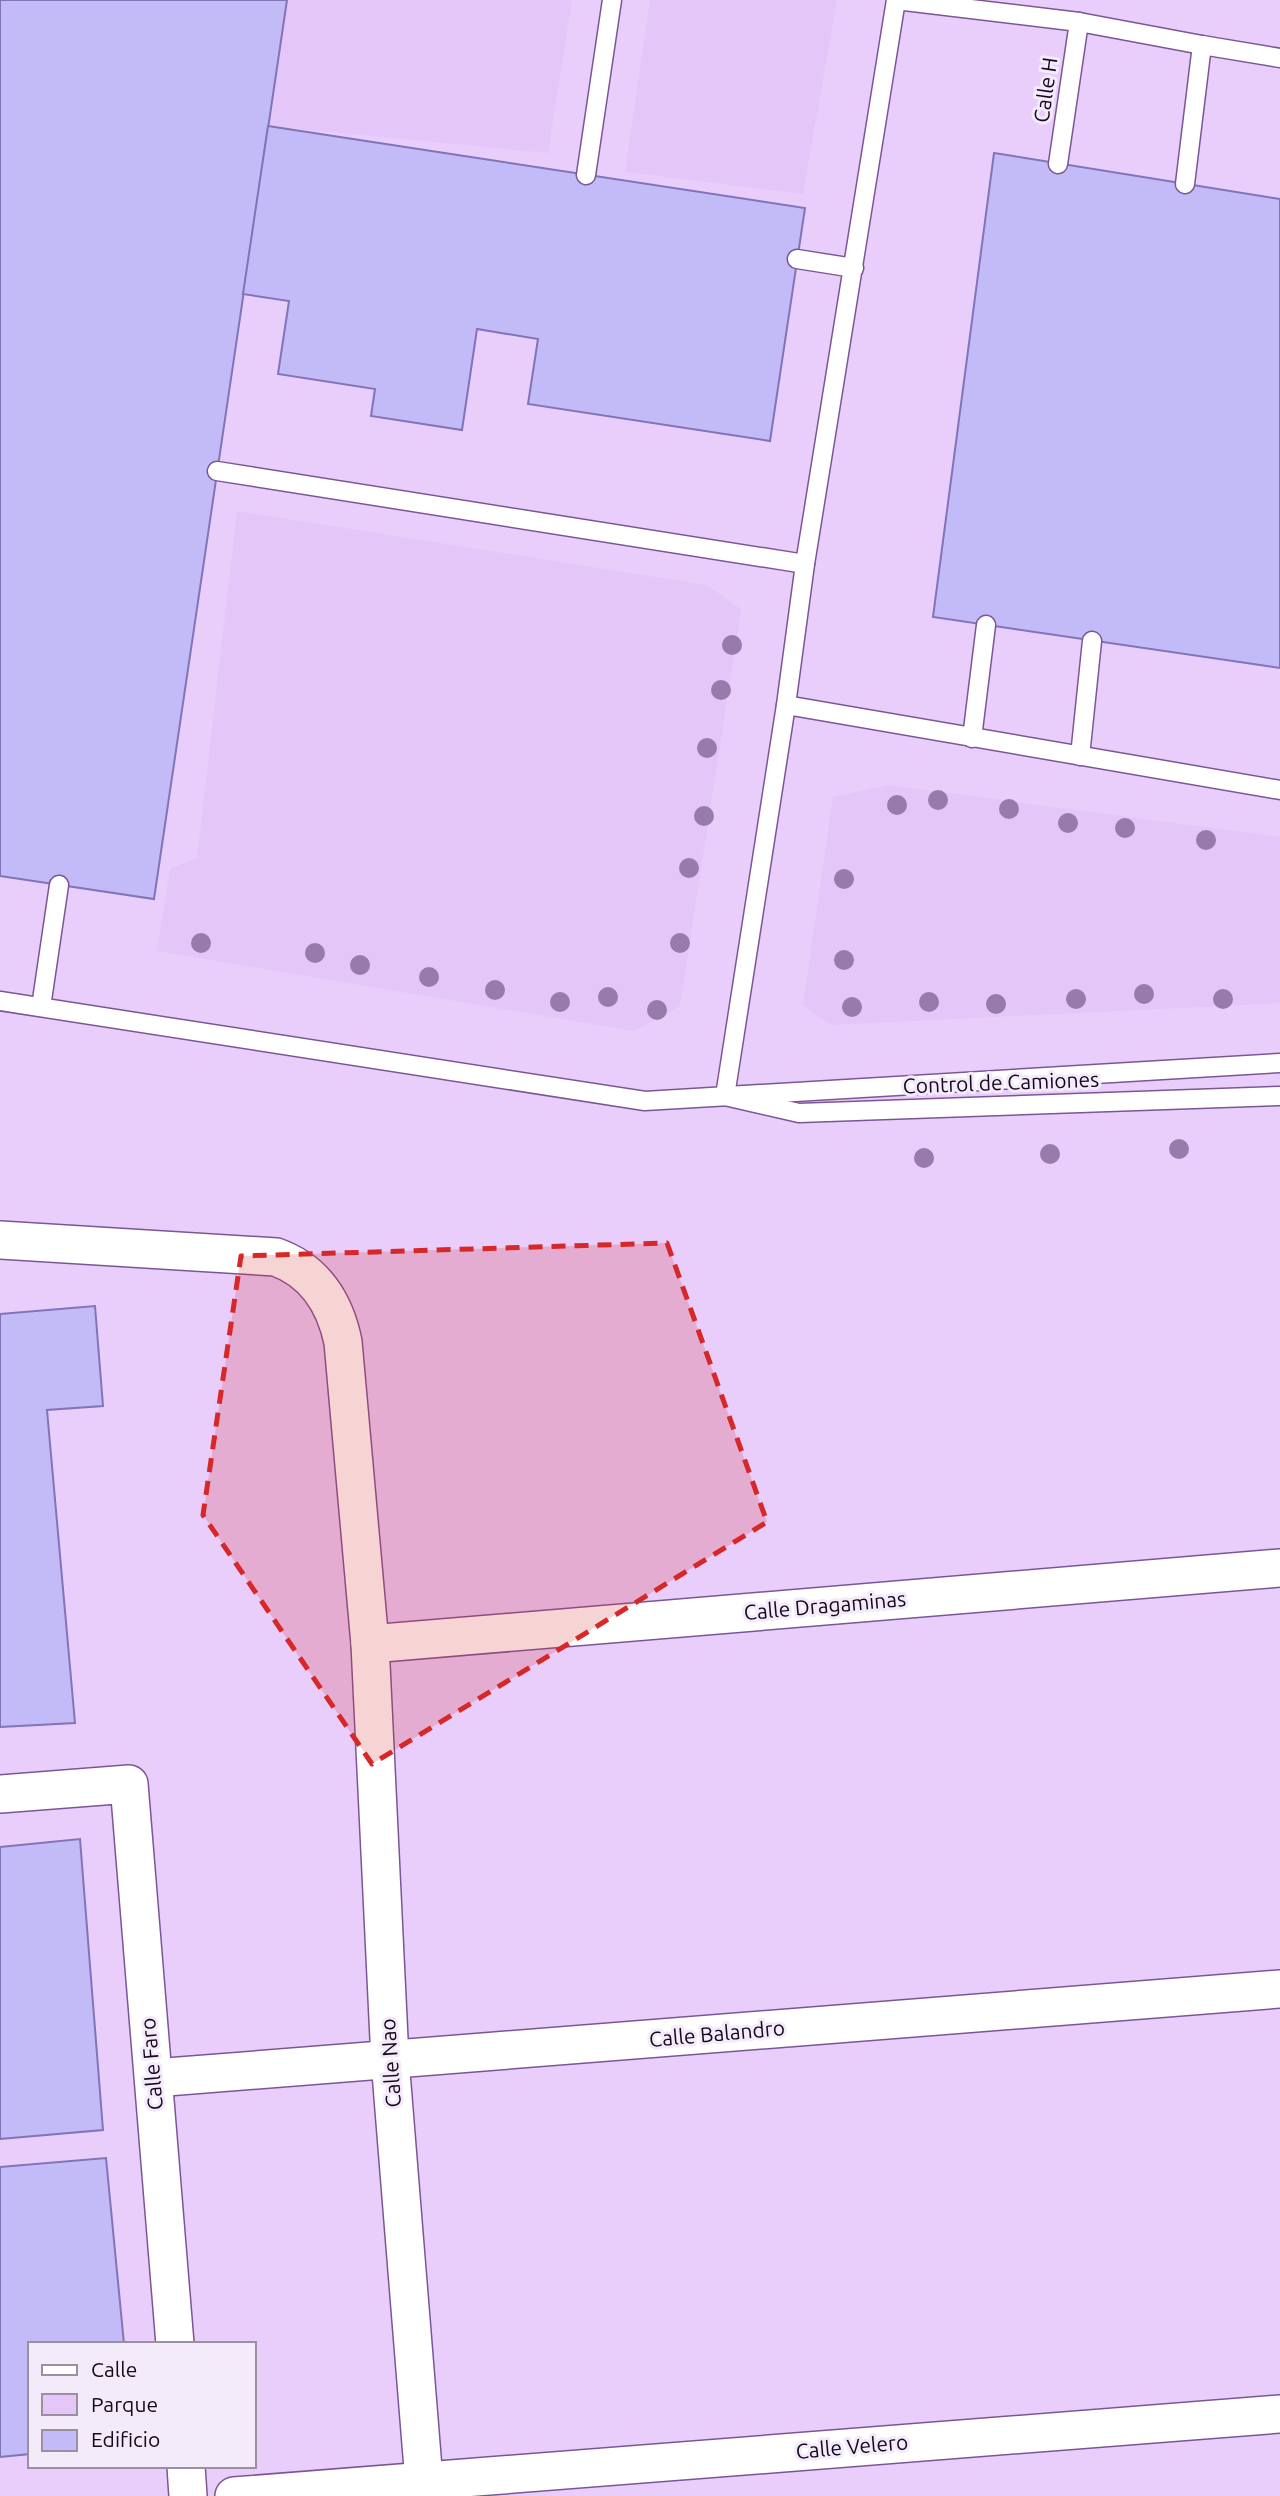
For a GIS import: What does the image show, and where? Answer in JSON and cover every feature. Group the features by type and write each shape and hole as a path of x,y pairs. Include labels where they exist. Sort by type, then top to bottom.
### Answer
{"street":[{"name":"Calle Nao","path":"0,1240 276,1256 293,1263 314,1280 334,1310 344,1342 370,1644 390,2060 424,2481"},
{"name":"Calle Dragaminas","path":"370,1644 1280,1568"},
{"name":"Calle Faro","path":"0,1794 129,1784 176,2342"},
{"name":"Calle Balandro","path":"154,2078 1280,1989"},
{"name":"Calle Velero","path":"234,2496 366,2491 424,2481 1280,2414"},
{"path":"186,2468 188,2496"}],"lane":[{"path":"586,175 612,0"},
{"path":"725,1096 786,705 805,564 896,0 1079,22 1280,58"},
{"name":"Calle H","path":"1058,164 1079,22"},
{"path":"1185,184 1202,45"},
{"path":"797,259 854,268"},
{"path":"218,471 805,564"},
{"path":"972,738 986,625"},
{"path":"1080,756 1092,641"},
{"path":"786,705 1280,790"},
{"path":"41,1007 59,885"},
{"path":"0,1001 645,1101 1280,1063"},
{"name":"Control de Camiones","path":"725,1096 799,1113 1280,1096"}],"highlighted area":[{"path":"667,1243 767,1522 372,1764 203,1515 241,1256"}],"shaded area":[{"path":"0,0 1280,0 1280,2496 0,2496"}],"green space":[{"path":"287,0 572,0 548,153 268,126"},
{"path":"650,0 837,0 803,194 625,172"},
{"path":"237,511 706,585 741,609 680,1006 634,1031 157,951 170,869 197,858"},
{"path":"889,785 1280,837 1280,1003 830,1025 803,1005 833,797"}],"building":[{"path":"0,0 287,0 154,899 0,876"},
{"path":"268,126 805,208 770,441 528,404 538,339 477,329 462,430 371,416 375,389 278,374 289,301 243,294"},
{"path":"994,153 1280,199 1280,668 933,617"},
{"path":"95,1306 103,1406 47,1410 75,1723 0,1727 0,1314"},
{"path":"80,1839 103,2130 0,2139 0,1847"},
{"path":"106,2158 124,2342 28,2342 28,2454 0,2457 0,2167"}]}
